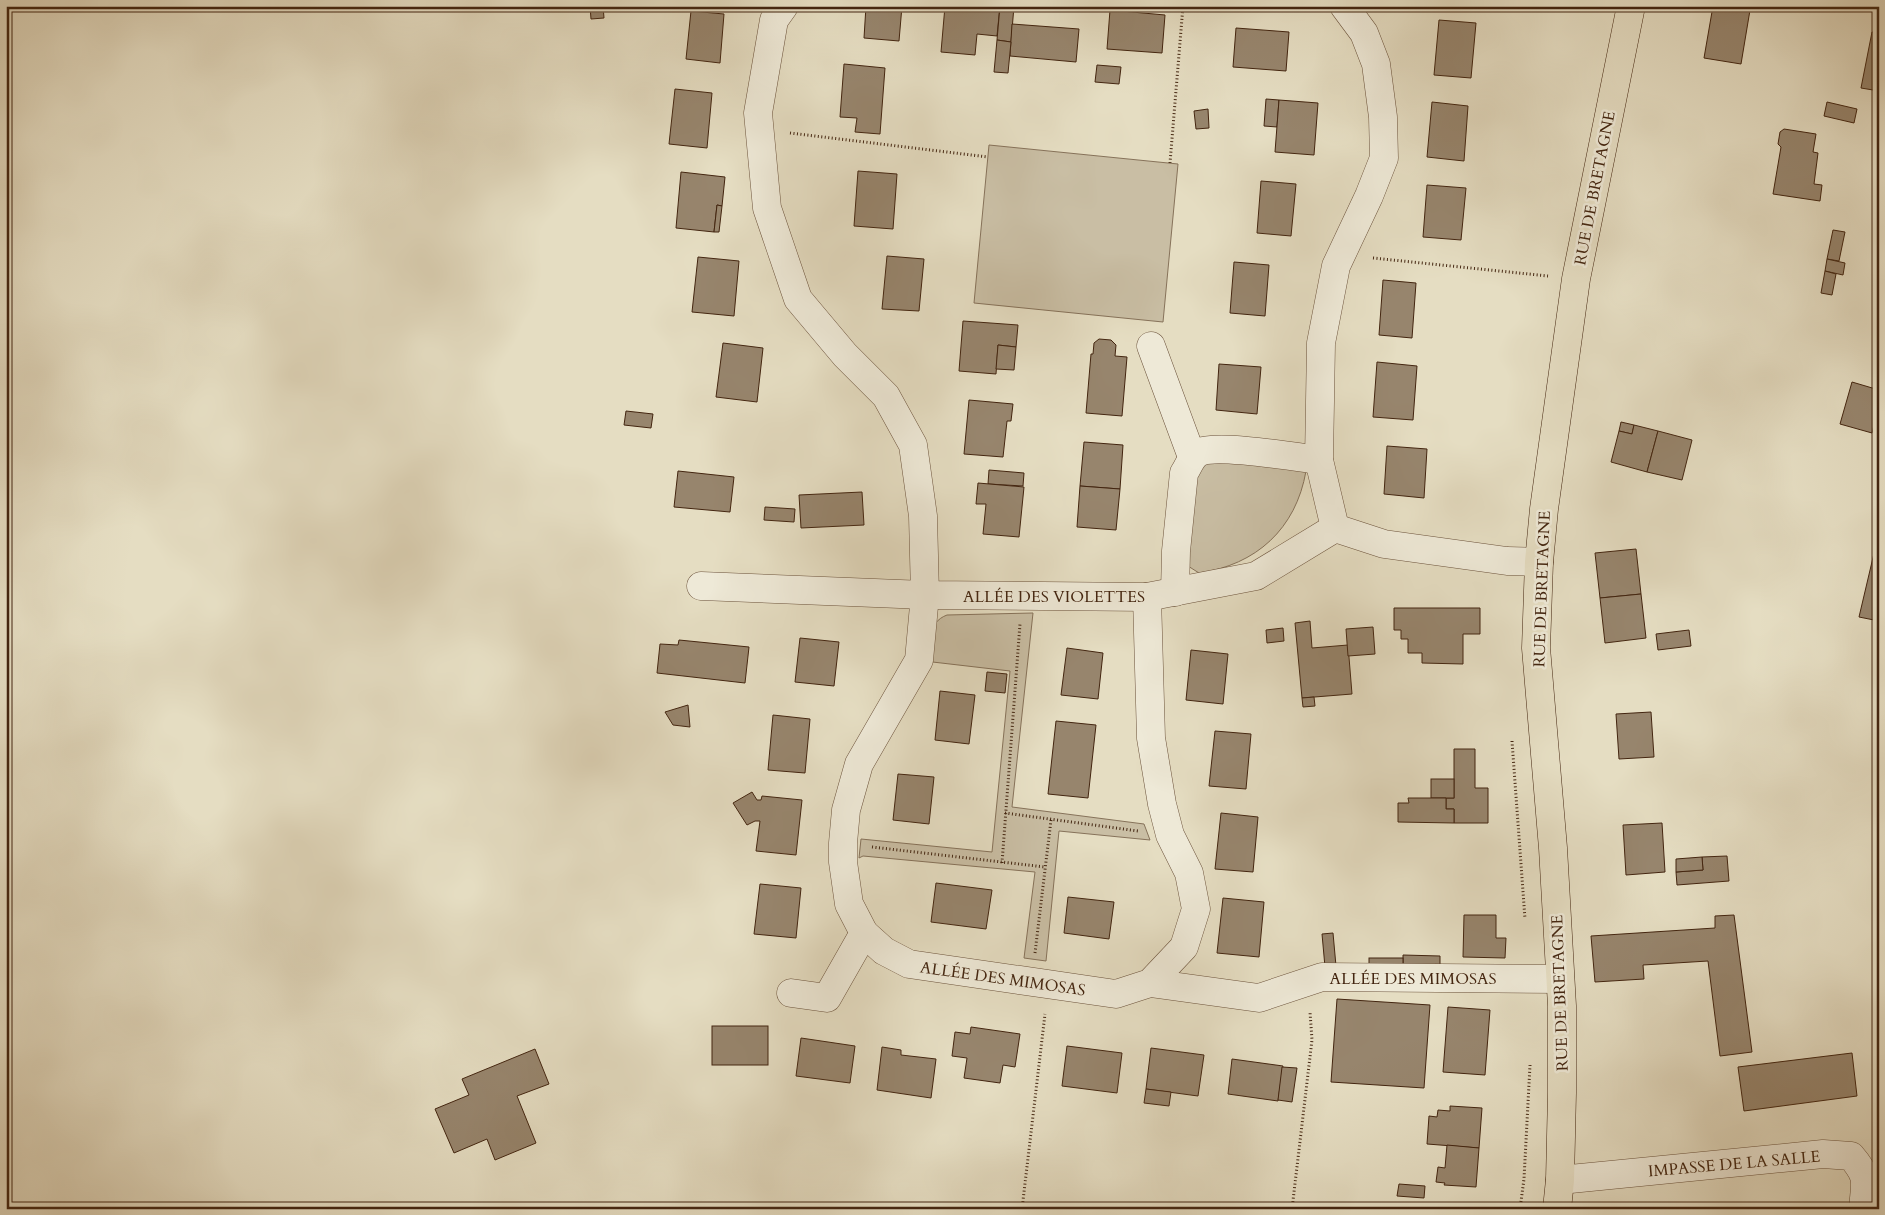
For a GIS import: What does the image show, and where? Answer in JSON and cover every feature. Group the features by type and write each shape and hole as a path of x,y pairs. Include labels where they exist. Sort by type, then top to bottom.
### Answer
{"main road":[{"name":"RUE DE BRETAGNE","path":"1557,1209 1560,1180 1562,1093 1560,979 1553,848 1536,648 1539,562 1544,509 1576,279 1631,6"}],"street":[{"name":"ALLÉE DES MIMOSAS","path":"784,6 774,20 758,113 767,208 798,300 845,354 886,396 913,445 923,516 925,595 919,660 859,764 846,810 843,862 849,904 864,933 884,951 909,964 1116,994 1150,983 1259,998 1322,977 1560,979"},
{"path":"1344,6 1364,33 1376,64 1384,117 1384,158 1369,196 1336,266 1321,343 1319,460 1335,528 1384,544 1507,561 1539,562"},
{"path":"1151,346 1192,457 1190,465 1184,473 1176,551 1175,592"},
{"path":"1192,457 1200,451 1225,450 1319,460"},
{"name":"ALLÉE DES VIOLETTES","path":"701,586 925,595 1147,597 1256,576 1335,528"},
{"name":"ALLÉE DES MIMOSAS","path":"1147,597 1151,738 1162,804 1170,835 1189,873 1196,909 1184,947 1150,983"},
{"path":"791,993 827,998 864,933"},
{"name":"IMPASSE DE LA SALLE","path":"1560,1180 1823,1154 1851,1156 1862,1168 1872,1175 1863,1209"}],"path":[{"path":"1170,163 1183,6"},
{"path":"759,129 988,157"},
{"path":"1341,255 1576,279"},
{"path":"1002,863 1023,596"},
{"path":"1005,814 1170,835"},
{"path":"1022,1209 1040,982 1045,867 1051,820"},
{"path":"843,843 1045,867"},
{"path":"1292,1209 1312,1040 1308,982"}],"shaded area":[{"path":"989,145 1178,164 1163,322 974,303"},
{"path":"1213,459 1306,471 1301,492 1293,510 1283,527 1270,541 1255,553 1238,562 1220,569 1199,573 1188,566 1196,469"},
{"path":"1033,613 1012,807 1144,824 1150,840 1059,831 1046,961 1024,958 1035,872 863,856 859,858 861,839 992,852 1010,671 924,661 932,628 941,618 947,615"}],"building":[{"path":"590,6 603,6 604,18 591,19"},
{"path":"866,6 902,6 899,41 864,38"},
{"path":"945,6 1000,6 997,36 977,34 975,55 941,52"},
{"path":"1000,6 1014,6 1011,42 997,40"},
{"path":"1713,6 1732,6 1750,10 1741,64 1704,58"},
{"path":"1110,10 1165,15 1162,53 1107,49"},
{"path":"691,11 724,14 720,63 686,59"},
{"path":"1439,20 1476,23 1471,78 1434,75"},
{"path":"1012,24 1079,29 1076,62 1010,56"},
{"path":"1236,28 1289,32 1286,71 1233,67"},
{"path":"1872,32 1879,33 1879,91 1861,88"},
{"path":"997,40 1011,42 1008,73 994,72"},
{"path":"844,64 885,68 880,134 855,132 857,118 840,117"},
{"path":"1097,65 1121,67 1119,84 1095,82"},
{"path":"675,89 712,93 707,148 669,144"},
{"path":"1266,99 1279,100 1277,127 1264,126"},
{"path":"1279,100 1318,103 1314,155 1275,152"},
{"path":"1432,102 1468,106 1464,161 1427,157"},
{"path":"1827,102 1857,109 1854,123 1824,116"},
{"path":"1208,109 1209,128 1196,129 1194,111"},
{"path":"1784,129 1816,134 1813,152 1818,153 1814,184 1822,185 1820,201 1773,194 1781,147 1778,144 1780,132"},
{"path":"858,171 897,174 893,229 854,226"},
{"path":"681,172 725,177 722,206 717,205 714,232 676,228"},
{"path":"1261,181 1296,184 1291,236 1257,233"},
{"path":"1427,185 1466,188 1461,240 1423,237"},
{"path":"717,205 722,206 719,232 714,232"},
{"path":"1833,230 1845,232 1839,261 1827,259"},
{"path":"887,256 924,259 919,311 882,309"},
{"path":"698,257 739,261 734,316 692,312"},
{"path":"1827,259 1845,263 1843,275 1825,271"},
{"path":"1234,262 1269,265 1265,316 1230,313"},
{"path":"1825,271 1836,274 1832,295 1821,293"},
{"path":"1383,280 1416,283 1412,338 1379,335"},
{"path":"963,321 1018,325 1016,347 998,345 996,374 959,371"},
{"path":"1099,339 1111,340 1116,345 1115,356 1127,357 1122,416 1086,413 1091,354 1093,354 1094,343"},
{"path":"723,343 763,348 757,402 716,397"},
{"path":"998,345 1016,347 1014,370 996,369"},
{"path":"1377,362 1417,366 1413,420 1373,417"},
{"path":"1219,364 1261,367 1257,414 1216,410"},
{"path":"1852,382 1879,390 1879,418 1876,417 1872,433 1840,424"},
{"path":"969,400 1013,404 1011,421 1007,421 1003,457 964,454"},
{"path":"626,411 653,414 651,428 624,425"},
{"path":"1621,422 1634,425 1632,434 1619,431"},
{"path":"1634,425 1658,431 1647,472 1611,462 1619,431 1632,434"},
{"path":"1658,431 1692,440 1682,480 1647,472"},
{"path":"1084,442 1123,445 1120,489 1080,486"},
{"path":"1387,446 1427,449 1424,498 1384,494"},
{"path":"989,470 1024,473 1023,486 988,484"},
{"path":"678,471 734,477 730,512 674,507"},
{"path":"978,483 1024,487 1019,537 983,534 986,504 976,504"},
{"path":"1080,486 1120,489 1116,530 1077,527"},
{"path":"862,492 864,525 801,528 799,495"},
{"path":"765,507 795,509 794,522 764,520"},
{"path":"1879,532 1879,621 1859,617"},
{"path":"1636,549 1641,594 1600,598 1595,553"},
{"path":"1641,594 1646,638 1605,643 1600,598"},
{"path":"1394,608 1480,608 1480,634 1463,634 1463,664 1422,663 1422,653 1408,653 1408,639 1401,639 1401,630 1394,630"},
{"path":"1310,621 1312,648 1348,645 1352,694 1302,698 1295,623"},
{"path":"1373,627 1375,654 1348,656 1346,629"},
{"path":"1283,628 1284,641 1267,643 1266,630"},
{"path":"1689,630 1691,646 1658,650 1656,634"},
{"path":"800,638 839,642 834,686 795,682"},
{"path":"679,640 749,647 745,683 657,673 660,644 678,645"},
{"path":"1067,648 1103,653 1098,699 1061,695"},
{"path":"1191,650 1228,654 1223,704 1186,700"},
{"path":"987,672 1007,674 1005,693 985,691"},
{"path":"940,691 975,695 969,744 935,740"},
{"path":"1314,697 1315,706 1303,707 1302,698"},
{"path":"688,705 690,727 673,725 665,712"},
{"path":"1651,712 1654,757 1619,759 1616,714"},
{"path":"773,715 810,719 805,773 768,770"},
{"path":"1056,721 1096,725 1088,798 1048,794"},
{"path":"1215,731 1251,734 1246,789 1209,786"},
{"path":"1454,749 1475,749 1475,788 1488,788 1488,823 1454,823 1454,809 1446,809 1446,798 1454,798"},
{"path":"898,774 934,777 929,824 893,820"},
{"path":"1431,779 1454,779 1454,798 1431,798"},
{"path":"752,792 757,800 761,800 762,796 802,800 796,855 756,851 760,821 747,825 733,803"},
{"path":"1408,798 1446,798 1446,809 1454,809 1454,823 1398,822 1398,803 1409,803"},
{"path":"1221,813 1258,817 1253,872 1215,869"},
{"path":"1662,823 1665,872 1626,875 1623,825"},
{"path":"1727,856 1729,881 1677,885 1676,872 1703,870 1702,857"},
{"path":"1702,857 1703,870 1676,872 1676,859"},
{"path":"936,883 992,890 986,929 931,922"},
{"path":"760,884 801,888 796,938 754,934"},
{"path":"1068,897 1114,902 1109,939 1064,933"},
{"path":"1223,898 1264,902 1259,957 1217,953"},
{"path":"1464,915 1496,915 1496,938 1506,938 1505,958 1463,957"},
{"path":"1734,915 1752,1052 1720,1056 1708,961 1643,965 1644,979 1595,982 1591,936 1715,928 1715,916"},
{"path":"1333,933 1336,966 1325,967 1322,934"},
{"path":"1403,955 1440,956 1440,970 1403,969"},
{"path":"1369,958 1403,958 1403,969 1369,969"},
{"path":"1337,999 1430,1005 1424,1088 1331,1082"},
{"path":"1448,1007 1490,1010 1485,1075 1443,1072"},
{"path":"712,1026 768,1026 768,1065 712,1065"},
{"path":"971,1027 1020,1034 1015,1067 1003,1065 1000,1083 964,1078 967,1058 952,1056 955,1032 970,1034"},
{"path":"801,1038 855,1046 850,1083 796,1076"},
{"path":"1067,1046 1122,1053 1117,1093 1062,1086"},
{"path":"882,1047 901,1050 901,1055 936,1059 931,1098 877,1090"},
{"path":"1151,1048 1204,1055 1198,1096 1146,1089"},
{"path":"535,1049 549,1084 517,1096 536,1143 495,1160 487,1139 454,1153 435,1109 469,1095 462,1079"},
{"path":"1852,1053 1857,1096 1744,1111 1738,1067"},
{"path":"1232,1059 1283,1066 1278,1101 1228,1094"},
{"path":"1282,1067 1297,1068 1292,1102 1278,1100"},
{"path":"1146,1089 1171,1092 1169,1106 1144,1103"},
{"path":"1450,1106 1482,1108 1479,1148 1427,1144 1429,1116 1437,1117 1438,1110 1450,1111"},
{"path":"1447,1145 1479,1148 1476,1187 1444,1185 1445,1183 1436,1182 1438,1167 1445,1168"},
{"path":"1399,1184 1425,1186 1424,1198 1397,1196"},
{"path":"828,1204 845,1206 845,1209 827,1209"}]}
